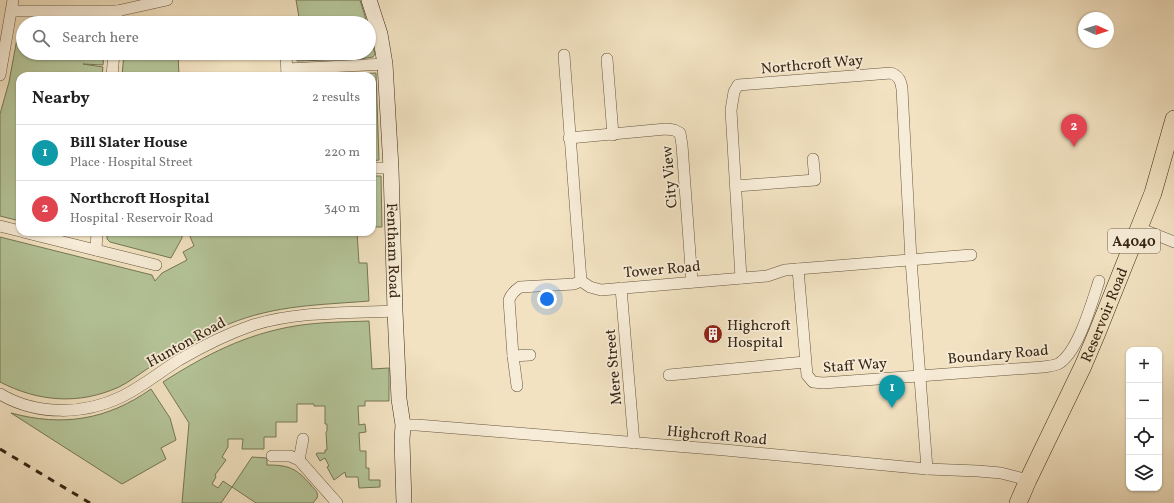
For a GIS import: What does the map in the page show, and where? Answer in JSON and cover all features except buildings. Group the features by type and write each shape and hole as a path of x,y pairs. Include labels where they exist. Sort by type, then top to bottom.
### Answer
{"main road":[{"name":"Reservoir Road","path":"1018,503 1086,359 1152,193 1174,119"}],"street":[{"path":"0,74 13,5 117,11 167,0"},
{"name":"Fentham Road","path":"369,0 374,16"},
{"path":"117,11 117,16"},
{"name":"Fentham Road","path":"376,22 380,34 385,64 391,168 395,311 403,425 404,503"},
{"path":"517,386 513,356 509,300 514,290 520,287 574,284 581,281 564,55"},
{"path":"607,59 613,135"},
{"path":"112,72 113,60"},
{"path":"286,60 287,72"},
{"path":"298,72 385,64"},
{"name":"Northcroft Way","path":"741,278 731,110 734,92 738,85 891,72 898,77 901,81 902,89 911,260"},
{"name":"City View","path":"570,138 666,129 674,130 680,133 692,282"},
{"path":"736,186 815,180 813,158"},
{"path":"376,168 391,168"},
{"path":"0,226 16,230"},
{"path":"1139,228 1174,242"},
{"path":"39,236 156,265"},
{"path":"96,250 97,236"},
{"name":"Tower Road","path":"581,281 590,287 601,290 767,276 785,270 798,268 971,255"},
{"path":"911,260 927,469"},
{"name":"Staff Way","path":"798,268 805,362 807,374 813,382 822,383 919,376"},
{"name":"Boundary Road","path":"919,376 1043,367 1058,364 1068,355 1076,343 1099,281"},
{"name":"Mere Street","path":"621,288 634,444"},
{"name":"Hunton Road","path":"0,394 21,404 49,410 72,410 93,407 112,401 131,392 179,360 220,338 255,324 302,315 395,311"},
{"path":"513,356 530,355"},
{"path":"669,375 805,362"},
{"name":"Highcroft Road","path":"403,425 927,469 1001,473 1028,480"},
{"path":"299,460 303,439"},
{"path":"272,456 290,456 299,460 333,502"}],"green space":[{"path":"296,0 360,0 365,16 299,16"},
{"path":"16,44 16,60 103,60 103,65 83,64 103,67 102,72 16,72 16,220 0,216 0,114 9,82"},
{"path":"123,60 178,60 179,72 122,72"},
{"path":"297,60 328,60 297,61"},
{"path":"376,73 379,160 376,160"},
{"path":"376,176 381,176 382,227 376,227"},
{"path":"107,236 182,236 171,258 110,242 107,239"},
{"path":"190,236 357,236 359,263 367,263 369,301 281,309 246,318 218,329 187,345 119,387 89,397 59,399 44,397 29,394 0,382 0,237 152,275 155,281 162,273 187,260 183,252 194,246"},
{"path":"369,321 372,369 389,368 389,401 365,401 365,406 358,406 359,425 365,424 366,432 359,433 360,451 366,451 366,468 369,468 369,480 380,480 380,487 359,488 358,477 346,477 345,472 334,480 327,467 329,466 325,458 320,461 316,454 325,453 325,450 327,450 325,406 314,406 314,404 297,404 297,422 276,422 276,437 264,437 264,449 242,449 243,439 228,439 228,447 222,457 226,460 215,475 216,477 212,484 218,488 223,481 232,487 221,503 182,503 189,423 163,382 194,363 226,347 260,334 295,326 332,322"},
{"path":"151,389 170,418 176,440 161,448 166,459 122,484 11,413 49,420 84,418 118,408"},
{"path":"252,457 267,458 267,465 287,467 296,471 306,479 317,492 317,498 313,503 256,503 232,487"}],"railway":[{"path":"0,449 90,503"}],"place":[{"name":"Northcroft Hospital","path":"1074,147"},
{"name":"Highcroft Hospital","path":"713,334"},
{"name":"Bill Slater House","path":"892,408"}]}
